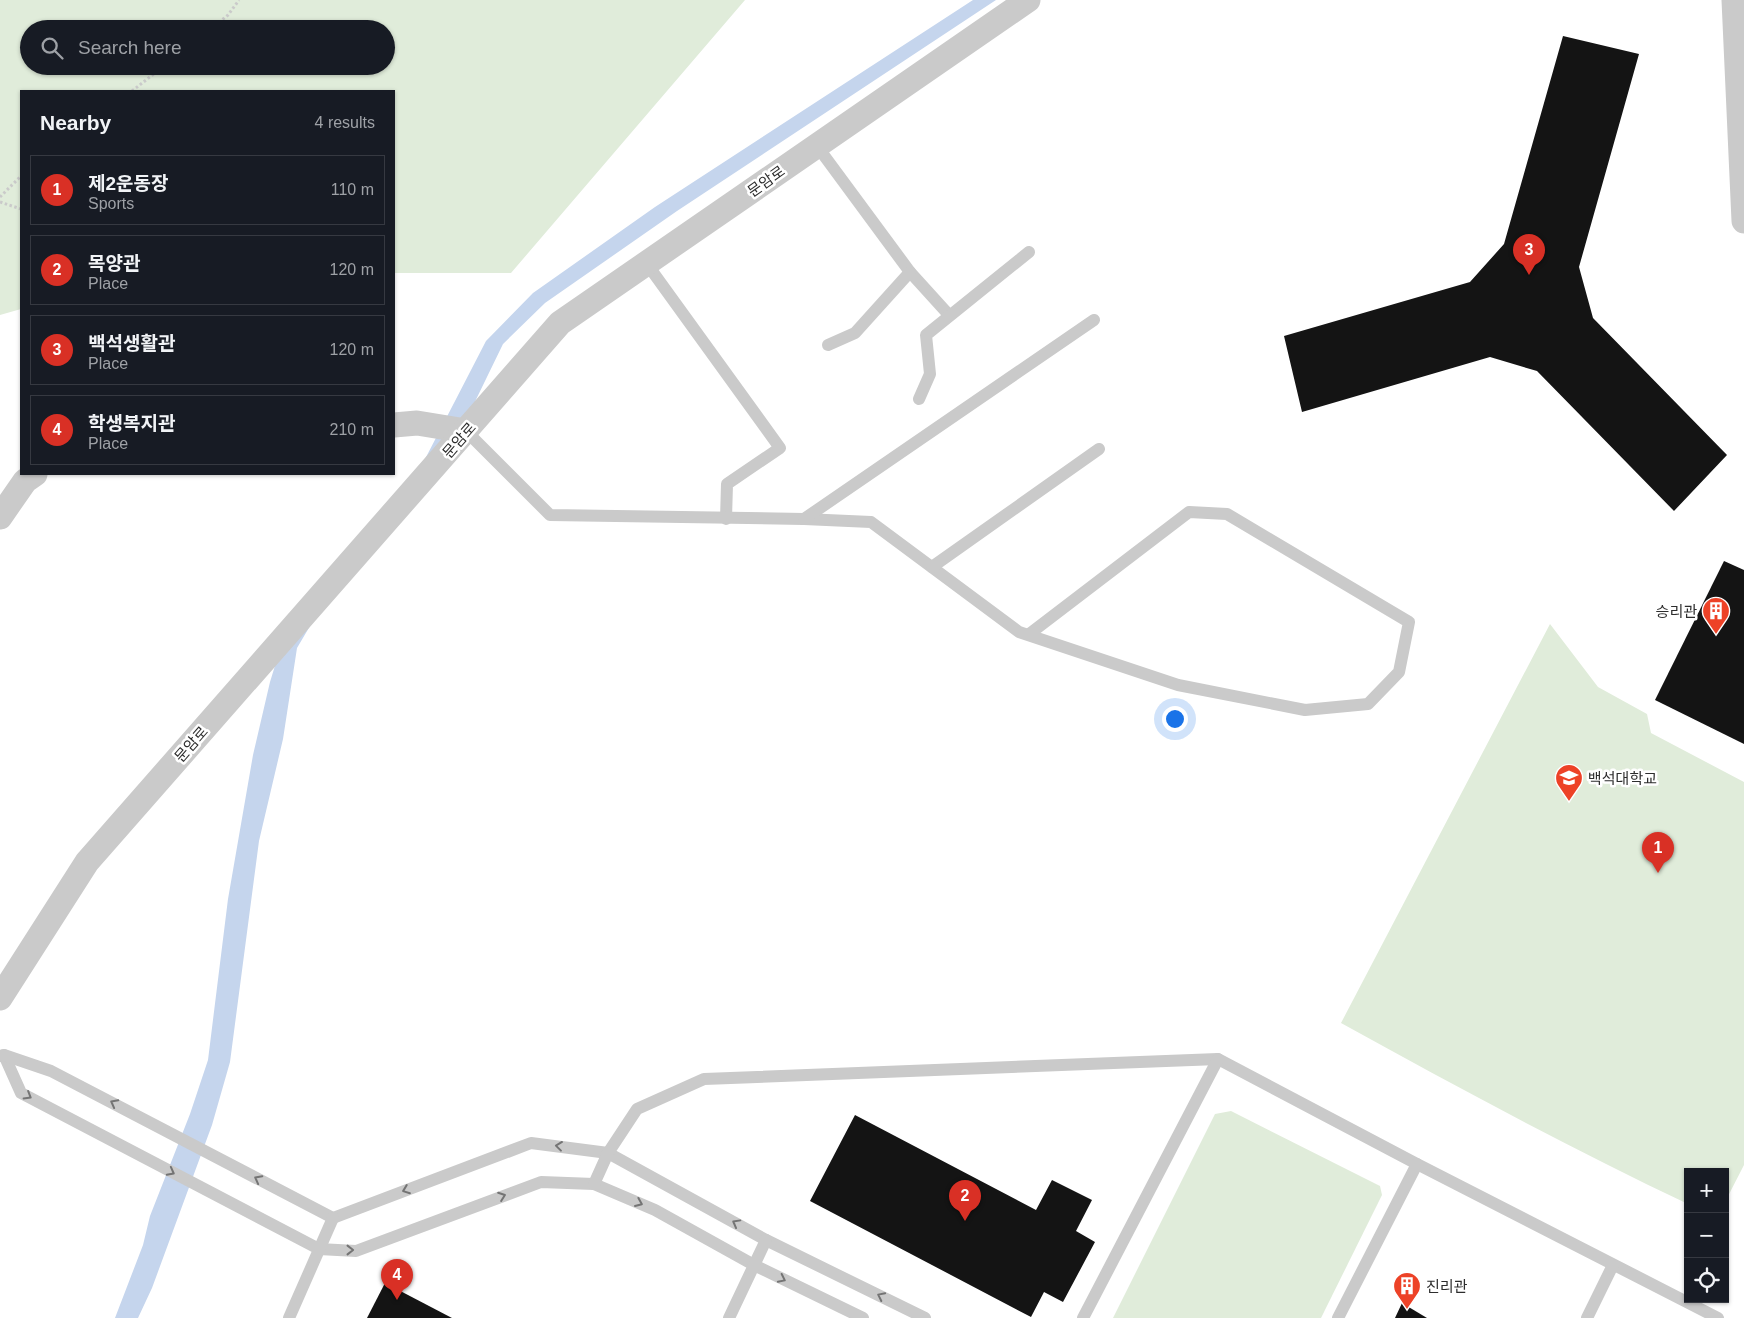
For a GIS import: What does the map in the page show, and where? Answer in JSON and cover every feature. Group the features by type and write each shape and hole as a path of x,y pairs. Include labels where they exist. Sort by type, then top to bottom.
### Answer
{"street":[{"name":"문암로","path":"0,998 87,862 560,323 1028,0"},
{"path":"1734,0 1744,221"},
{"path":"395,425 417,424 466,431"},
{"path":"0,517 25,481 34,475"}],"lane":[{"path":"817,146 910,272 949,316"},
{"path":"919,399 930,374 926,335 1029,252"},
{"path":"646,264 780,448 727,484 726,518"},
{"path":"828,345 855,333 910,272"},
{"path":"804,519 1094,320"},
{"path":"466,431 550,515 804,519 871,522 1019,632 1178,684 1305,710 1368,704 1399,672 1410,622 1227,514 1189,512 1028,634"},
{"path":"932,567 1099,449"},
{"path":"2,1055 51,1070 333,1218"},
{"path":"2,1055 21,1094 319,1249 356,1251 541,1182 594,1184 655,1210 754,1265 862,1318"},
{"path":"594,1184 608,1153 637,1110 704,1079 1218,1059 1417,1164 1718,1318"},
{"path":"1083,1318 1218,1059"},
{"path":"289,1318 333,1218 531,1143 608,1153 766,1240 925,1318"},
{"path":"1338,1318 1417,1164"},
{"path":"729,1318 766,1240"},
{"path":"1587,1318 1613,1264"}],"path":[{"path":"222,20 239,0"},
{"path":"133,90 152,75"},
{"path":"0,197 20,177"},
{"path":"0,202 20,209"}],"green space":[{"path":"0,0 745,0 511,273 395,273 395,90 20,90 20,309 0,315"},
{"path":"1550,624 1598,687 1647,714 1651,733 1744,782 1744,1165 1729,1194 1729,1168 1684,1168 1684,1202 1513,1116 1341,1023"},
{"path":"1231,1111 1380,1186 1382,1195 1321,1318 1113,1318 1215,1114"}],"water":[{"path":"973,0 996,0 677,211 545,303 503,344 469,414 336,582 297,648 283,739 259,841 230,1062 212,1125 152,1288 138,1318 115,1318 143,1245 150,1216 190,1114 208,1060 228,899 253,755 270,682 285,633 423,463 486,341 533,293 655,207"}],"building":[{"path":"1563,36 1639,54 1579,267 1593,318 1727,455 1674,511 1537,371 1490,357 1302,412 1284,336 1470,282 1504,244"},
{"name":"승리관","path":"1724,561 1744,570 1744,744 1655,700"},
{"path":"855,1115 1036,1210 1052,1180 1092,1200 1076,1231 1095,1242 1063,1302 1044,1292 1031,1317 810,1201"},
{"path":"385,1283 452,1318 367,1318"},
{"name":"진리관","path":"1402,1303 1427,1318 1395,1318"}],"place":[{"name":"백석생활관","path":"1529,275"},
{"name":"승리관","path":"1716,635"},
{"name":"백석대학교","path":"1569,802"},
{"name":"제2운동장","path":"1658,873"},
{"name":"목양관","path":"965,1221"},
{"name":"학생복지관","path":"397,1300"},
{"name":"진리관","path":"1407,1310"}]}
